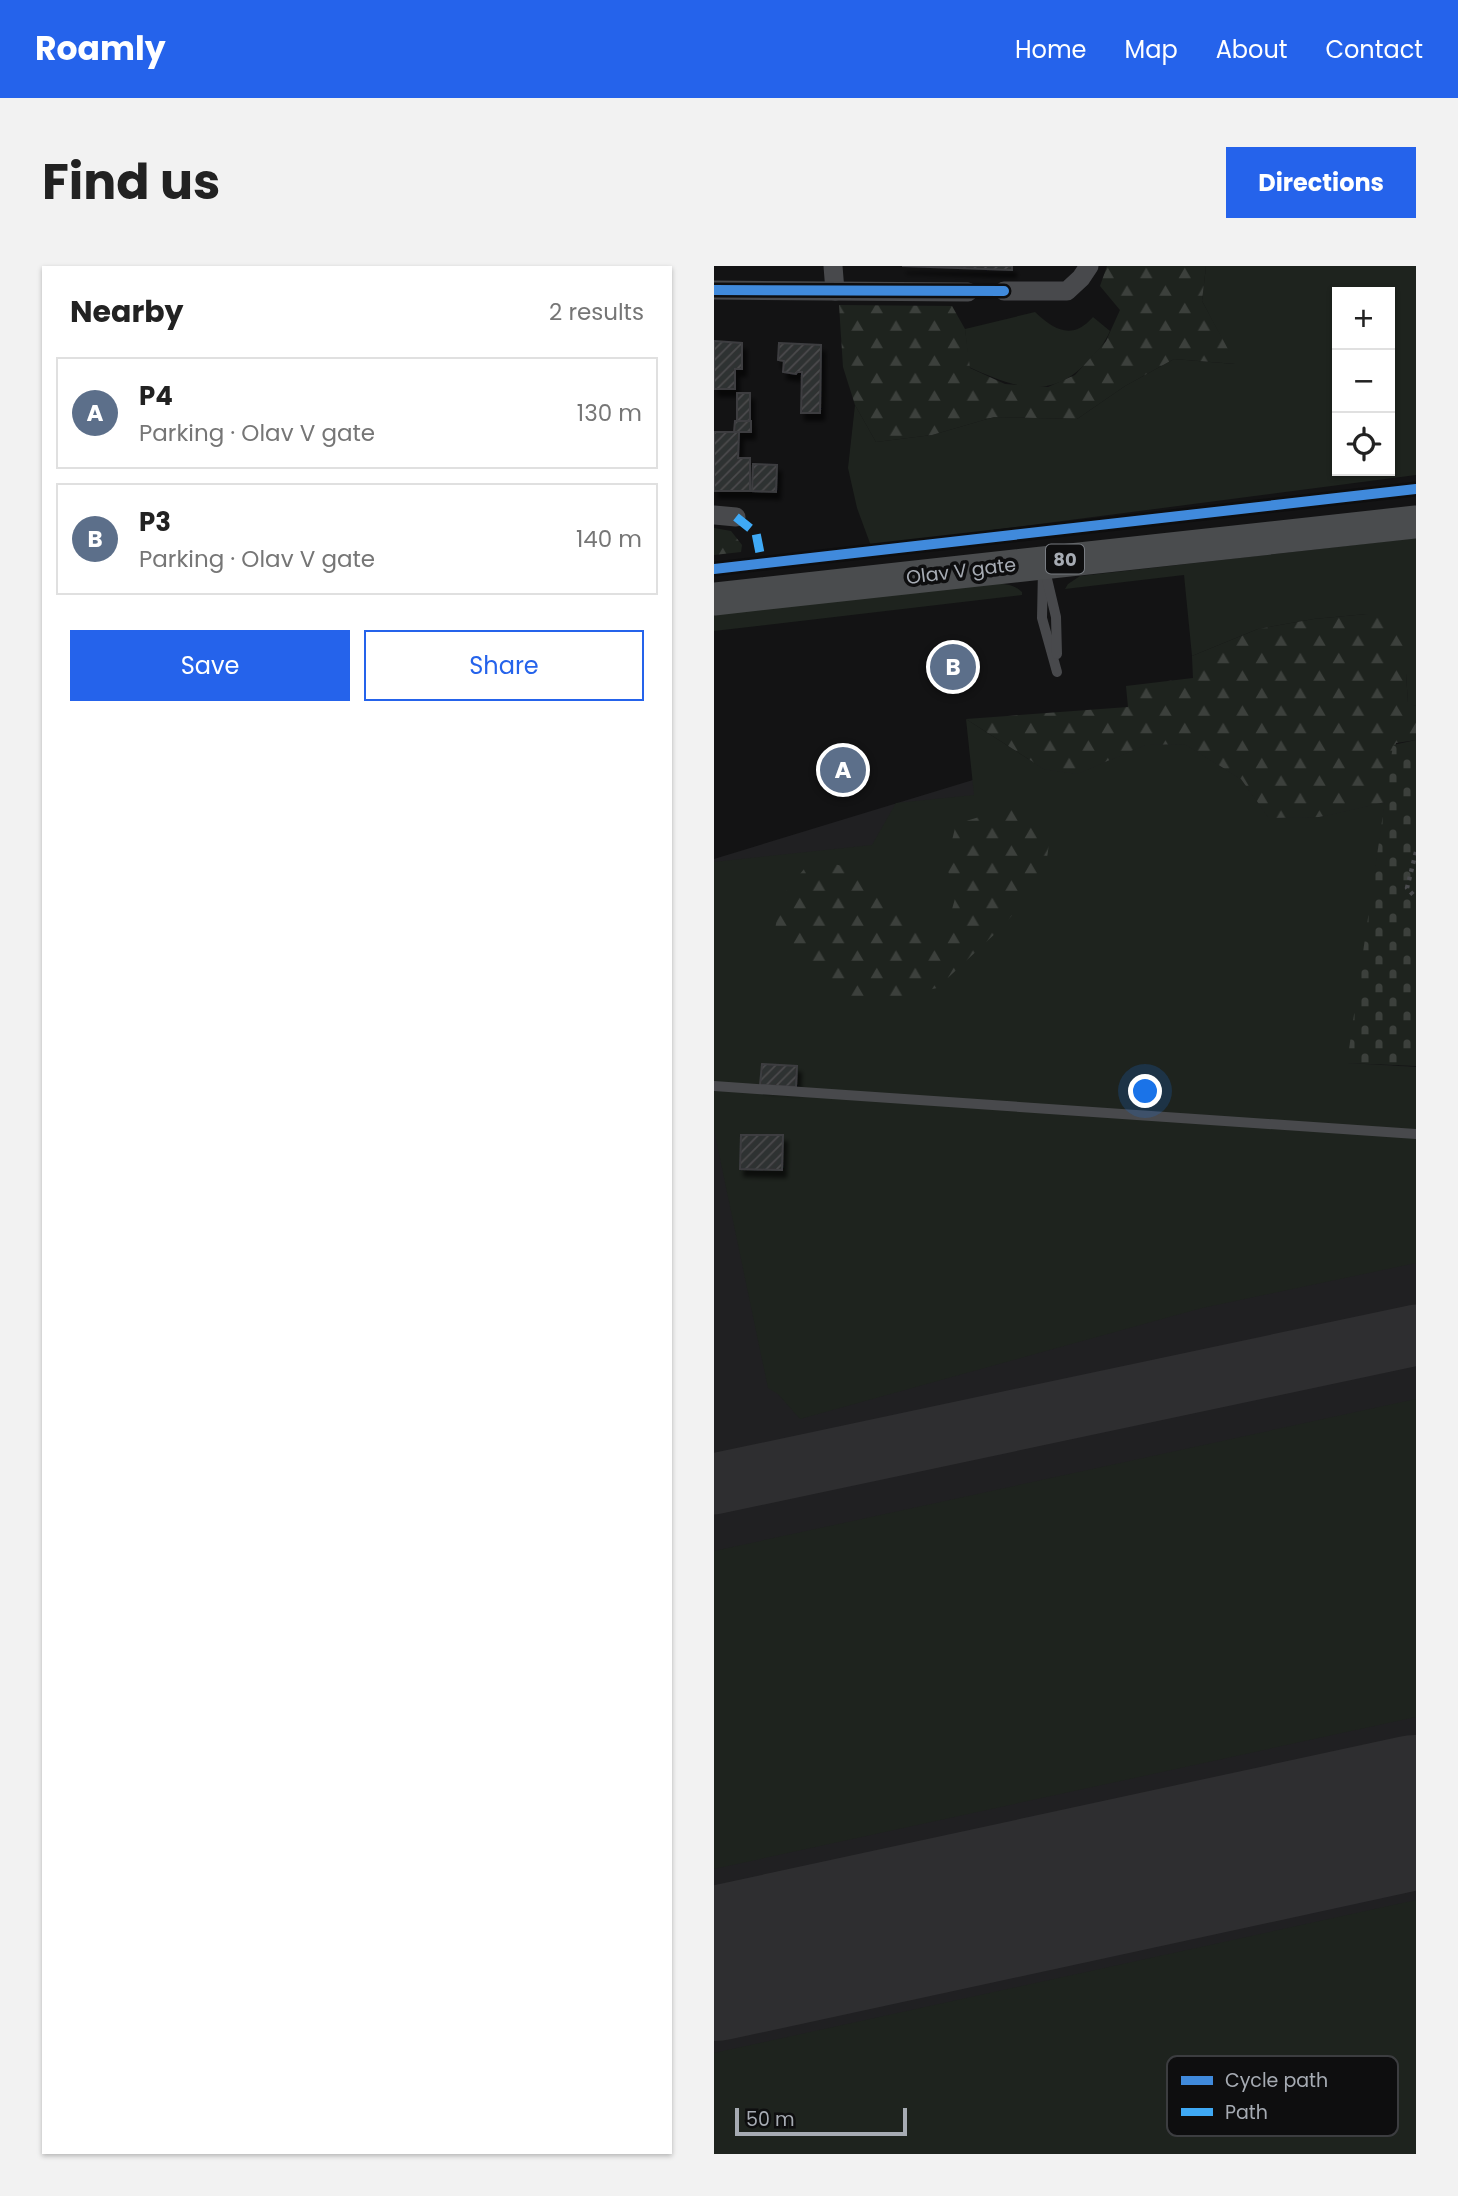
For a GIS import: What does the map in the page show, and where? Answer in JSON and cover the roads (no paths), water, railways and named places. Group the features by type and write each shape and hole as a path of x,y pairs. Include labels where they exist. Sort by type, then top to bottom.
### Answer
{"highway":[{"name":"Olav V gate","path":"714,599 1416,522"}],"street":[{"path":"833,266 835,291"},
{"path":"1004,291 1067,291 1089,266"},
{"path":"714,290 968,292"},
{"path":"714,515 736,517"}],"lane":[{"path":"1043,562 1056,617 1057,672 1042,618 1043,562"},
{"path":"714,1086 1416,1134"}],"place":[{"name":"P3","path":"953,667"},
{"name":"P4","path":"843,770"}]}
